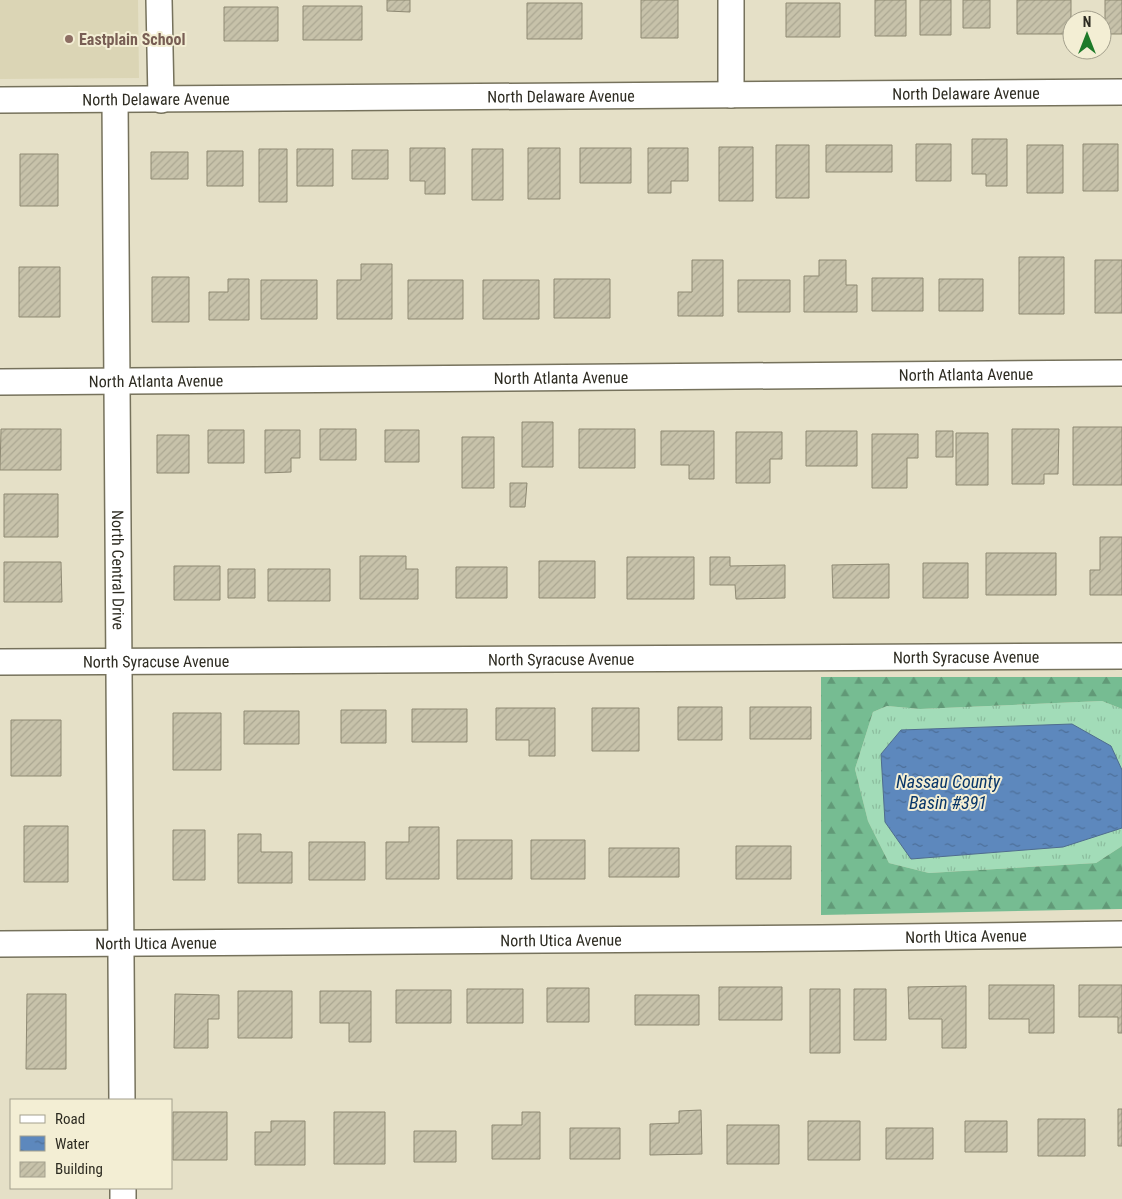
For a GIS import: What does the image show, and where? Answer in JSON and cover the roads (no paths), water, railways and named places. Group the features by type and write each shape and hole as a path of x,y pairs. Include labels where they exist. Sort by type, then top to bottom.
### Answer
{"street":[{"path":"158,0 161,100"},
{"path":"731,0 731,95"},
{"name":"North Delaware Avenue","path":"0,100 1122,92"},
{"name":"North Central Drive","path":"115,100 122,1099"},
{"name":"North Atlanta Avenue","path":"0,382 1122,373"},
{"name":"North Syracuse Avenue","path":"0,662 1122,656"},
{"name":"North Utica Avenue","path":"0,944 1122,934"}],"water":[{"name":"Nassau County Basin #391","path":"1072,724 1111,746 1122,770 1122,828 1063,847 911,859 885,822 881,754 901,730"}],"place":[{"name":"Eastplain School","path":"69,39"}]}
